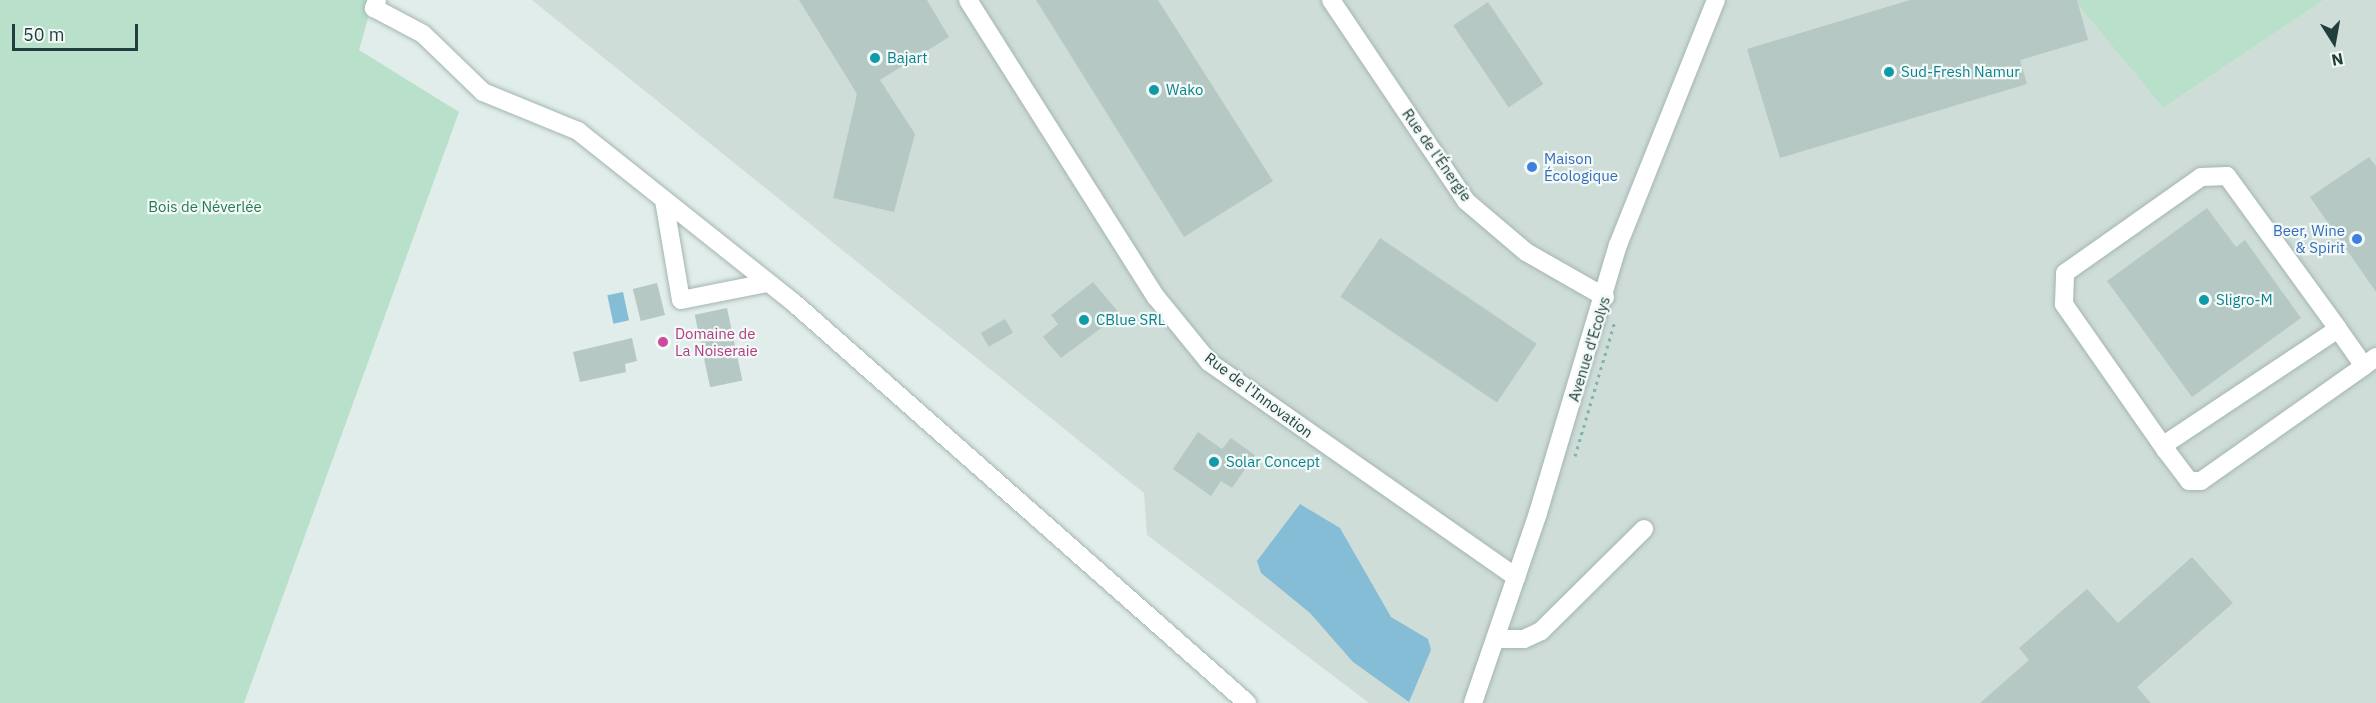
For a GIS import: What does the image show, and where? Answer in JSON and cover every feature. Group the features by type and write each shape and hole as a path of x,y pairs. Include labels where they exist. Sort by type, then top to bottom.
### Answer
{"street":[{"path":"357,0 375,4 423,34 483,92 578,132 767,282 1247,703"},
{"name":"Rue de l'Innovation","path":"968,0 1156,297 1209,362 1516,577"},
{"name":"Rue de l'Énergie","path":"1331,0 1466,201 1526,252 1605,297"},
{"name":"Avenue d'Ecolys","path":"1473,703 1516,577 1605,297 1618,244 1716,0"},
{"path":"2227,176 2338,329 2370,362 2201,481 2189,481 2064,304 2065,273 2200,177 2227,176"},
{"path":"664,200 681,300 767,282"},
{"path":"2165,449 2338,329"},
{"path":"1495,639 1524,639 1541,631 1644,530"}],"path":[{"path":"1572,465 1616,319"}],"shaded area":[{"path":"532,0 2074,0 2163,108 2324,0 2376,0 2376,703 1369,703 1147,535 1144,493"}],"green space":[{"name":"Bois de Néverlée","path":"0,0 373,0 359,50 459,112 244,703 0,703"},
{"path":"2074,0 2324,0 2163,108"}],"water":[{"path":"623,292 629,320 613,324 607,295"},
{"path":"1300,504 1340,528 1391,617 1428,639 1431,650 1409,702 1353,662 1310,613 1261,573 1257,561"}],"building":[{"path":"799,0 927,0 949,37 880,80 915,134 894,212 833,198 857,94"},
{"name":"Wako","path":"1036,0 1158,0 1273,181 1184,237"},
{"name":"Sud-Fresh Namur","path":"1910,0 2077,0 2088,40 2020,60 2027,84 1780,158 1747,49"},
{"path":"1488,2 1543,84 1509,108 1453,25"},
{"name":"Beer, Wine & Spirit","path":"2369,157 2376,166 2376,292 2310,197"},
{"name":"Sligro-M","path":"2207,208 2236,247 2245,240 2301,318 2192,397 2107,281"},
{"path":"1380,238 1537,344 1497,403 1340,297"},
{"name":"CBlue SRL","path":"1093,282 1120,314 1061,358 1043,337 1058,324 1051,315"},
{"path":"657,283 665,315 641,321 633,289"},
{"path":"727,308 742,380 710,387 695,315"},
{"path":"1005,319 1013,333 989,347 981,333"},
{"path":"632,338 637,361 625,364 626,372 580,382 573,352"},
{"name":"Solar Concept","path":"1198,432 1222,449 1231,438 1255,455 1232,488 1221,481 1211,496 1173,469"},
{"path":"2192,557 2233,603 2137,687 2151,703 1980,703 2029,660 2019,648 2087,589 2118,623"}],"place":[{"name":"Bajart","path":"875,58"},
{"name":"Sud-Fresh Namur","path":"1889,72"},
{"name":"Wako","path":"1154,90"},
{"name":"Maison Écologique","path":"1532,167"},
{"name":"Beer, Wine & Spirit","path":"2357,239"},
{"name":"Sligro-M","path":"2204,300"},
{"name":"CBlue SRL","path":"1084,320"},
{"name":"Domaine de La Noiseraie","path":"663,342"},
{"name":"Solar Concept","path":"1214,462"}]}
